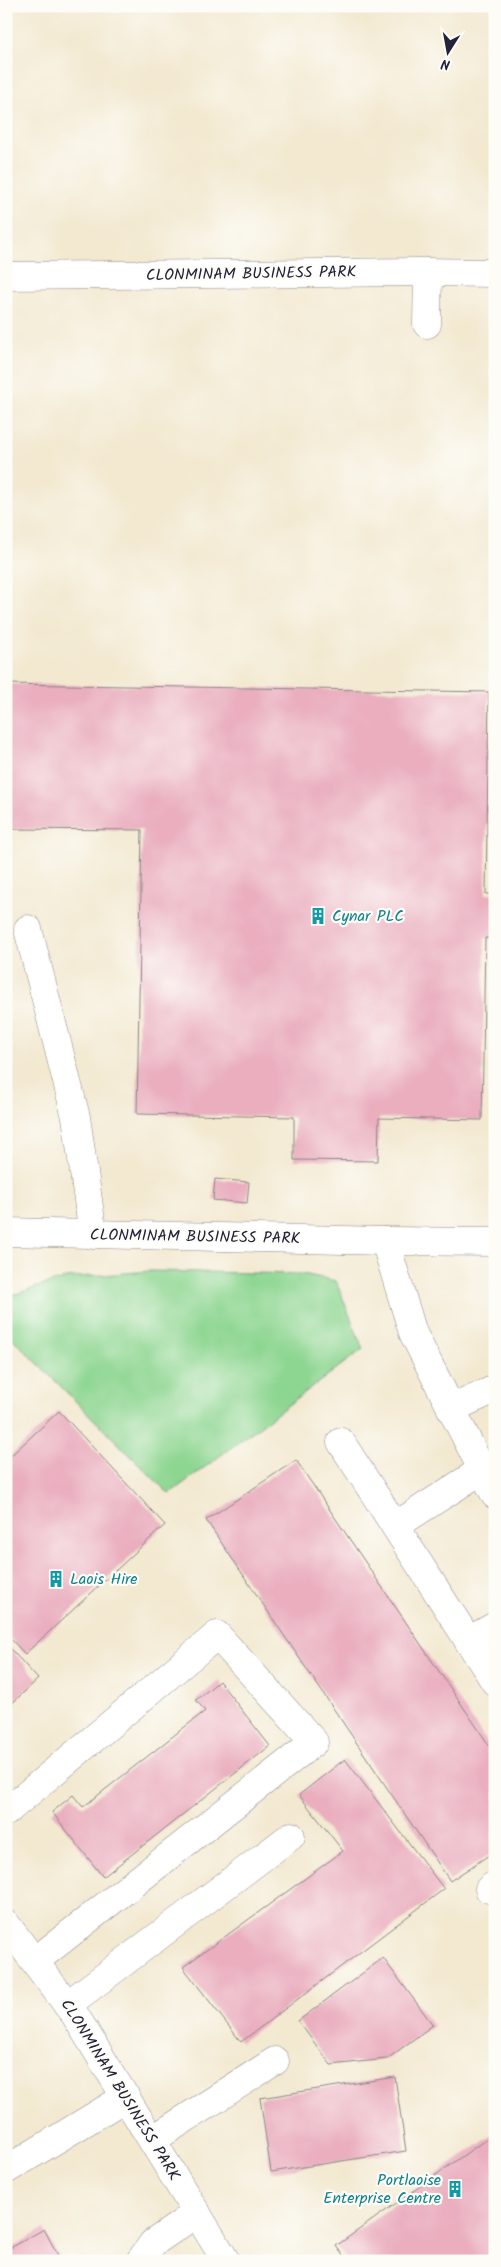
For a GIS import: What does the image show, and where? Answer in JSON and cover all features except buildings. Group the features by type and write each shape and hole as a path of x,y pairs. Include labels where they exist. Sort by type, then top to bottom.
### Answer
{"street":[{"path":"427,324 428,272"},
{"name":"CLONMINAM BUSINESS PARK","path":"6,276 495,273"},
{"path":"28,929 76,1117 93,1235"},
{"name":"CLONMINAM BUSINESS PARK","path":"6,1232 495,1242"},
{"path":"385,1241 413,1333 495,1495"},
{"path":"451,1409 495,1389"},
{"path":"341,1442 495,1682"},
{"path":"395,1526 482,1470"},
{"path":"468,1640 495,1626"},
{"path":"6,1812 217,1635 314,1742 36,1961"},
{"path":"67,2005 291,1836"},
{"name":"CLONMINAM BUSINESS PARK","path":"6,1924 36,1961 67,2005 126,2097 226,2261"},
{"path":"152,2140 275,2061"},
{"path":"6,2170 126,2097"},
{"path":"140,2261 153,2243 197,2213"}],"green space":[{"path":"150,1271 303,1274 336,1281 363,1349 169,1494 6,1332 6,1297 66,1278"}],"place":[{"name":"Cynar PLC","path":"318,916"},
{"name":"Laois Hire","path":"56,1579"},
{"name":"Portlaoise Enterprise Centre","path":"455,2189"}]}
